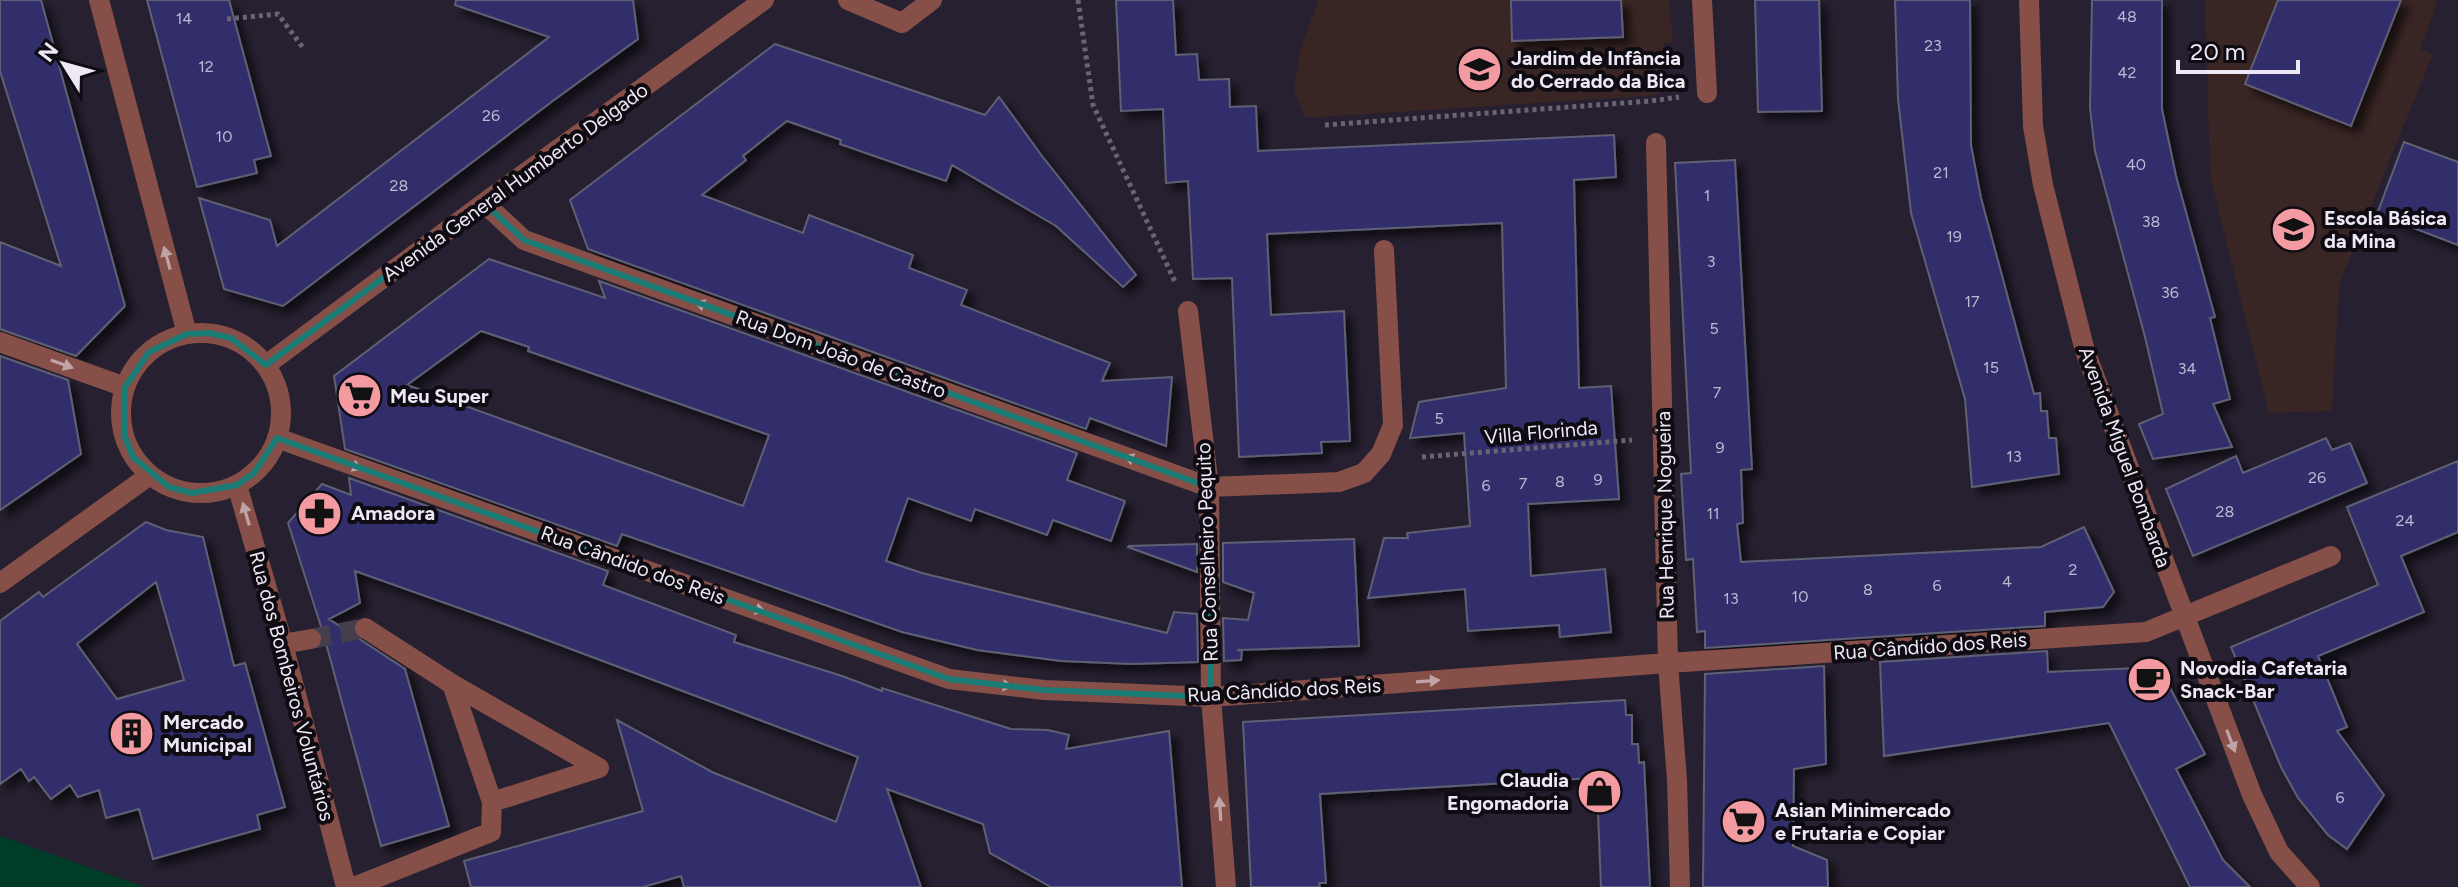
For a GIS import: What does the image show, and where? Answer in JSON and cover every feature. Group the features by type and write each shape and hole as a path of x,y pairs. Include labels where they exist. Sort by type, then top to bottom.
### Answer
{"street":[{"path":"99,0 187,334"},
{"name":"Avenida General Humberto Delgado","path":"266,365 764,0"},
{"path":"848,0 902,23 932,0"},
{"path":"1702,0 1707,93"},
{"name":"Avenida Miguel Bombarda","path":"2029,0 2033,126 2043,185 2085,351 2252,795 2279,852 2310,887"},
{"name":"Rua Henrique Nogueira","path":"1656,143 1668,663 1677,780 1680,887"},
{"name":"Rua Dom João de Castro","path":"484,203 524,240 1209,487"},
{"path":"1209,487 1339,482 1364,473 1381,454 1393,425 1384,250"},
{"name":"Rua Conselheiro Pequito","path":"1188,311 1209,487 1211,697 1226,887"},
{"path":"209,333 231,338 250,349 266,365 277,388 282,414 277,438 268,457 254,473 237,485 215,492 192,493 169,487 150,475 133,457 124,435 121,411 125,387 134,368 149,352 167,340 187,334 209,333"},
{"path":"0,342 125,387"},
{"name":"Rua Cândido dos Reis","path":"277,438 949,679 1044,690 1211,697 2146,632 2331,556"},
{"path":"0,583 150,475"},
{"name":"Rua dos Bombeiros Voluntários","path":"237,485 283,644 346,887"},
{"path":"365,628 452,684 599,768 492,802"},
{"path":"283,644 311,639"},
{"path":"354,887 491,832 492,802 452,684"}],"path":[{"path":"1078,0 1093,105 1188,311"},
{"path":"227,19 278,14 304,49"},
{"path":"1325,125 1651,101 1707,93"},
{"name":"Villa Florinda","path":"1422,457 1663,438"}],"highlighted area":[{"path":"484,203 524,240 1209,487 1211,697 1044,690 949,679 277,438 254,473 237,485 192,493 169,487 133,457 124,435 125,387 149,352 187,334 209,333 231,338 266,365"}],"shaded area":[{"name":"Jardim de Infância do Cerrado da Bica","path":"1319,0 1669,0 1673,42 1664,43 1660,95 1306,118 1294,91 1300,49"},
{"name":"Escola Básica da Mina","path":"2205,0 2438,0 2420,49 2433,54 2339,285 2332,411 2269,413 2210,175"}],"green space":[{"path":"0,836 145,887 0,887"}],"building":[{"path":"0,0 41,0 125,306 76,356 0,329 0,242 61,266 0,71"},
{"path":"147,0 229,0 271,156 254,160 257,173 197,187"},
{"path":"456,0 633,0 638,39 283,306 224,289 199,198 270,220 277,246 549,37 455,5"},
{"path":"1116,0 1173,0 1176,55 1197,54 1199,80 1229,79 1230,107 1256,106 1258,151 1614,135 1616,177 1574,180 1579,388 1611,386 1619,499 1528,504 1531,576 1605,569 1611,632 1560,637 1559,625 1468,631 1465,589 1368,598 1384,538 1408,538 1407,533 1470,526 1464,433 1410,438 1419,402 1506,388 1502,223 1267,234 1271,315 1344,311 1350,441 1321,442 1322,453 1239,457 1232,278 1193,279 1188,181 1166,183 1163,109 1121,111"},
{"path":"1511,0 1621,0 1623,37 1512,41"},
{"path":"1755,0 1819,0 1822,111 1758,112"},
{"path":"1895,0 1970,0 1971,145 1981,198 2034,394 2040,393 2041,411 2047,411 2049,438 2056,438 2059,474 1972,487 1965,399 1911,213 1898,99"},
{"path":"2092,0 2162,0 2162,109 2176,176 2215,317 2210,318 2230,399 2213,404 2232,447 2153,459 2139,424 2163,414 2095,151 2090,108"},
{"path":"2278,0 2401,0 2351,126 2245,84"},
{"path":"775,44 985,115 999,97 1136,275 1123,287 1056,226 952,165 946,181 840,144 841,140 787,121 743,156 746,160 702,195 803,233 809,215 913,255 909,268 967,290 961,305 1110,363 1102,381 1172,377 1166,446 1090,418 1086,429 588,249 570,200"},
{"path":"2404,142 2458,162 2458,245 2377,214"},
{"path":"1735,160 1752,469 1741,470 1743,523 1737,524 1741,562 2041,547 2084,527 2114,592 2103,607 2045,612 2045,626 1705,648 1705,631 1697,632 1693,559 1686,560 1681,474 1691,473 1675,163"},
{"path":"489,259 605,298 599,281 1077,453 1067,480 1125,501 1111,541 1053,520 1047,535 975,509 971,521 908,498 886,561 922,573 1167,633 1174,612 1197,614 1198,662 1132,664 1061,661 977,650 902,632 622,534 617,546 345,449 334,376","holes":["481,331 529,347 528,351 769,435 743,506 407,385"]},
{"path":"0,356 68,380 81,454 0,510"},
{"path":"2326,438 2332,450 2350,443 2367,483 2193,556 2166,489 2236,456 2243,473"},
{"path":"2458,461 2458,532 2401,556 2424,612 2318,656 2347,727 2337,731 2384,795 2347,849 2328,835 2298,798 2281,767 2231,647 2378,585 2347,507"},
{"path":"349,478 608,571 603,585 736,635 734,642 882,691 882,688 1011,729 1048,730 1069,735 1066,749 1169,731 1182,887 1051,887 990,853 983,824 887,789 921,887 684,887 681,876 643,887 471,887 464,861 643,811 617,720 712,772 836,822 858,757 355,571 360,603 329,619 405,669 449,826 381,846 324,636 288,523 322,484 351,495"},
{"name":"Mercado Municipal","path":"146,522 166,530 203,537 234,666 245,663 285,807 257,815 260,829 153,859 139,809 106,818 99,790 78,797 70,785 51,799 34,777 29,781 21,769 0,784 0,621 39,592 43,597","holes":["156,582 184,680 117,699 77,644"]},
{"path":"1354,539 1359,646 1237,650 1242,651 1241,660 1224,661 1223,618 1248,620 1254,593 1223,582 1223,543"},
{"path":"1197,544 1197,572 1128,547 1129,546"},
{"path":"2047,651 2048,672 2159,667 2205,754 2176,769 2223,860 2250,887 2190,887 2109,723 1884,756 1880,662"},
{"path":"1824,666 1826,764 1794,769 1793,846 1827,860 1828,887 1703,887 1705,674"},
{"path":"1625,700 1626,715 1632,715 1632,744 1638,744 1639,763 1644,762 1650,887 1601,887 1598,812 1594,812 1592,778 1320,794 1326,883 1319,883 1320,887 1251,887 1243,722"}],"tunnel":[{"path":"311,639 365,628"}],"place":[{"name":"Jardim de Infância do Cerrado da Bica","path":"1480,70"},
{"name":"Escola Básica da Mina","path":"2293,230"},
{"name":"Meu Super","path":"359,396"},
{"name":"Amadora","path":"320,513"},
{"name":"Novodia Cafetaria Snack-Bar","path":"2149,680"},
{"name":"Mercado Municipal","path":"132,734"},
{"name":"Claudia Engomadoria","path":"1600,792"},
{"name":"Asian Minimercado e Frutaria e Copiar","path":"1744,822"}]}
